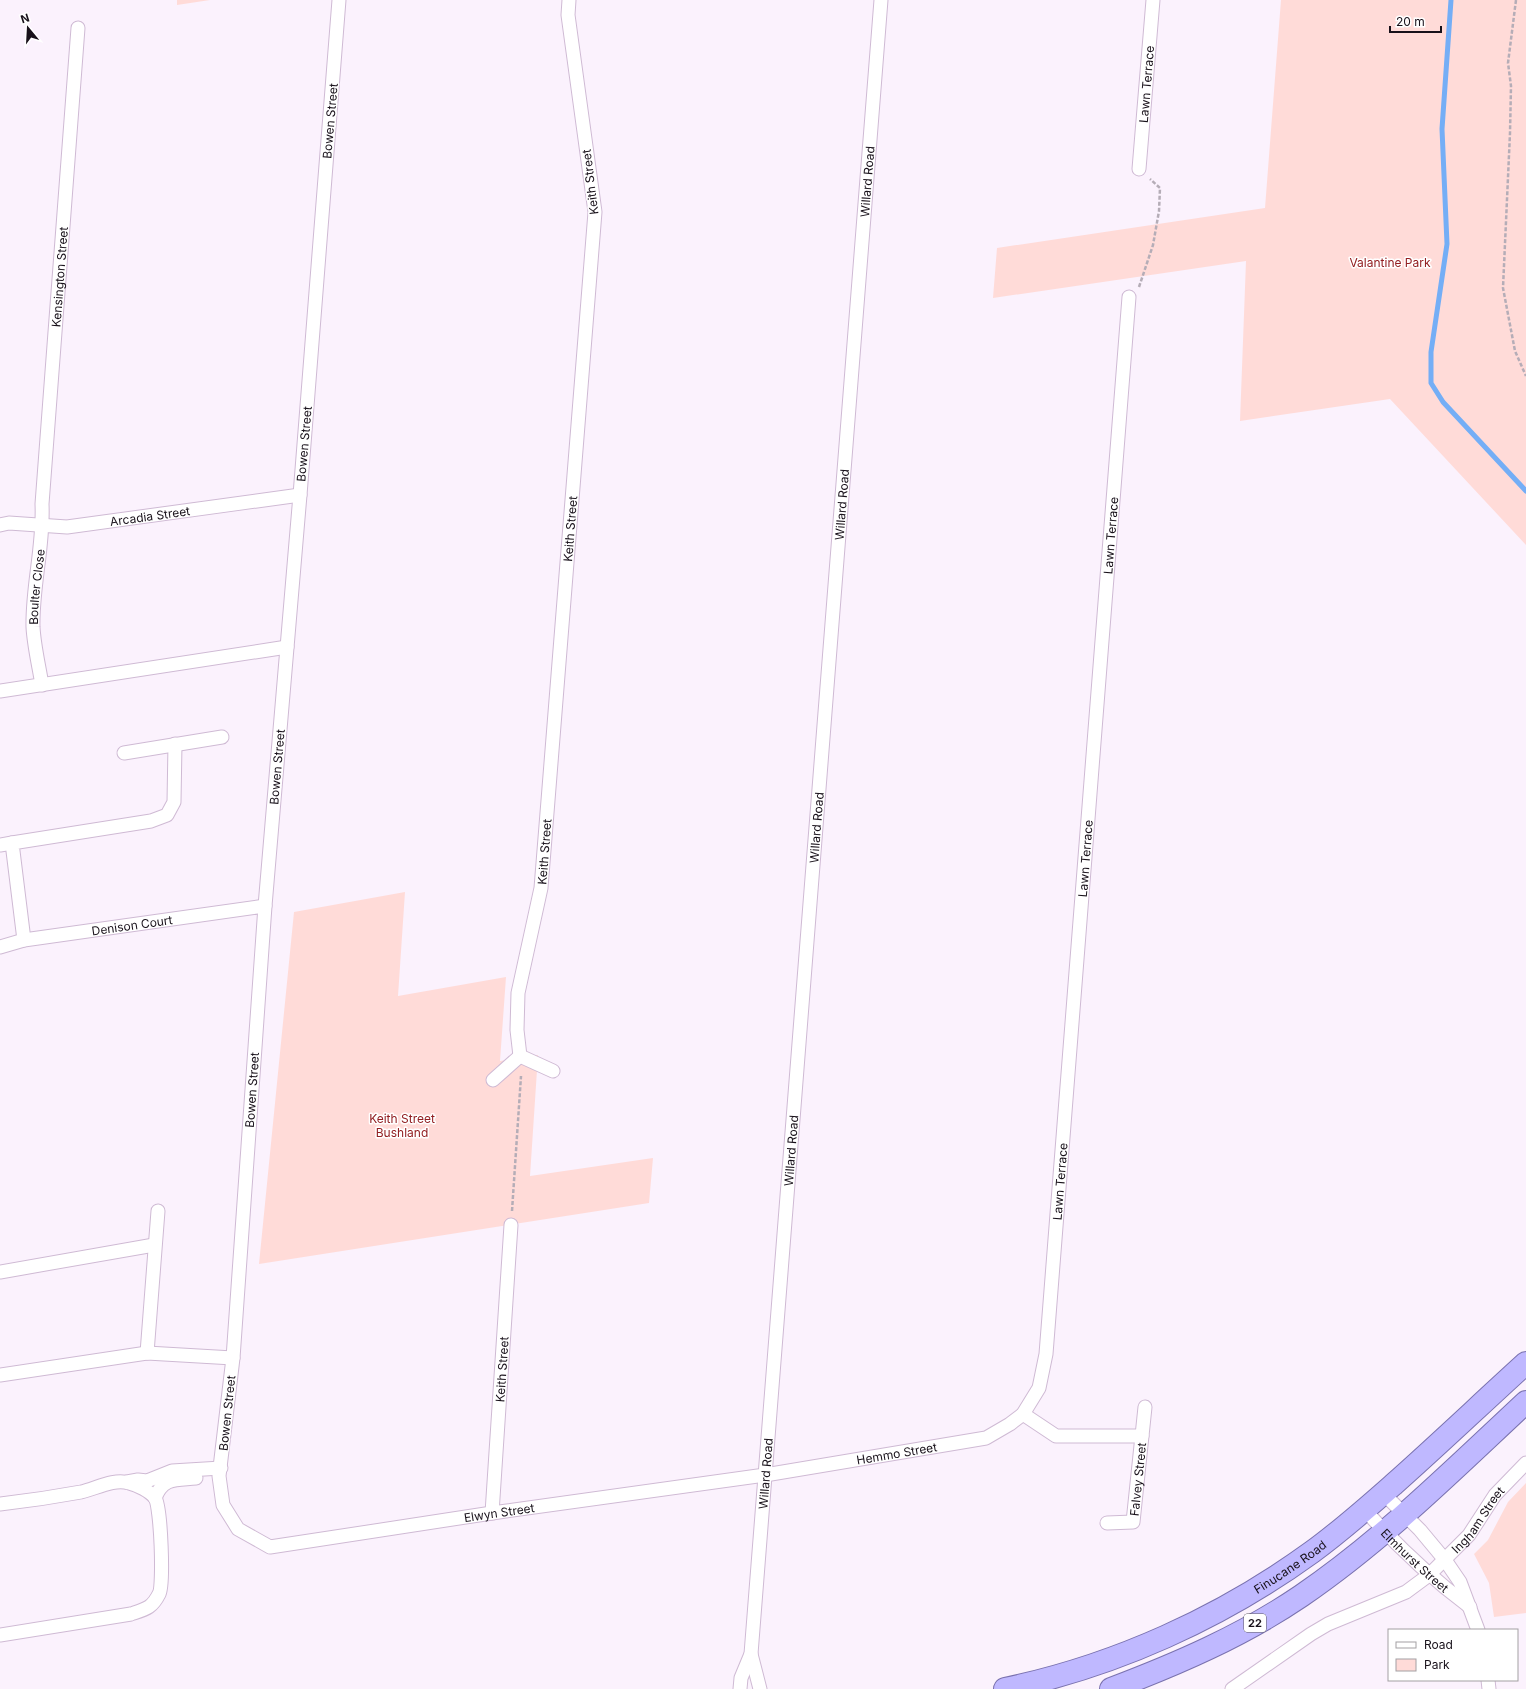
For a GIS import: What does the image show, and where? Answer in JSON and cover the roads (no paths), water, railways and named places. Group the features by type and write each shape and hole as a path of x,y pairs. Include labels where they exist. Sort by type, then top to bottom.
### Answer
{"highway":[{"name":"Finucane Road","path":"1005,1689 1049,1678 1122,1654 1185,1628 1246,1595 1313,1552 1365,1510 1526,1363"},
{"name":"22","path":"1111,1689 1143,1677 1220,1643 1300,1596 1361,1551 1405,1514 1526,1402"},
{"path":"1122,1654 1143,1677"}],"street":[{"name":"Bowen Street","path":"238,1529 223,1505 220,1472 233,1358 265,906 300,495 339,0"},
{"name":"Keith Street","path":"520,1056 517,1030 518,993 541,888 596,212 568,15 569,0"},
{"name":"Willard Road","path":"740,1689 741,1678 751,1654 881,0"},
{"name":"Lawn Terrace","path":"1139,169 1153,0"},
{"name":"Kensington Street","path":"43,526 42,504 78,28"},
{"name":"Lawn Terrace","path":"1023,1414 1039,1388 1046,1354 1129,297"},
{"name":"Arcadia Street","path":"0,524 9,523 67,527 300,495"},
{"name":"Boulter Close","path":"42,685 33,628 34,604 43,526"},
{"path":"0,691 287,647"},
{"path":"124,753 222,737"},
{"path":"24,940 6,844 152,821 167,815 174,802 175,744"},
{"name":"Denison Court","path":"0,947 24,940 265,906"},
{"path":"493,1080 520,1056 553,1071"},
{"path":"147,1353 154,1245 158,1211"},
{"name":"Keith Street","path":"492,1513 511,1225"},
{"path":"0,1272 154,1245"},
{"path":"0,1375 147,1353 233,1358"},
{"name":"Falvey Street","path":"1107,1523 1133,1522 1145,1407"},
{"name":"Hemmo Street","path":"764,1475 986,1438 1010,1424 1023,1414"},
{"name":"Falvey Street","path":"1023,1414 1056,1436 1142,1436"},
{"name":"Ingham Street","path":"1429,1575 1469,1535 1495,1496 1526,1463"},
{"path":"0,1504 81,1492 116,1482 147,1480 172,1471 220,1472"},
{"path":"0,1635 131,1614 150,1608 161,1592 160,1522 155,1498 158,1490 164,1483 171,1480 220,1472"},
{"name":"Elwyn Street","path":"238,1529 270,1547 492,1513 764,1475"},
{"path":"127,1482 147,1491 155,1498"},
{"name":"Elmhurst Street","path":"1383,1493 1405,1514 1445,1560 1460,1582 1478,1629"},
{"name":"Elmhurst Street","path":"1365,1510 1429,1575 1470,1607"},
{"path":"1232,1689 1317,1631 1347,1615 1406,1592 1429,1575"},
{"name":"Willard Road","path":"751,1654 760,1689"}],"waterway":[{"path":"1451,0 1442,129 1447,244 1431,352 1431,383 1443,402 1526,491"}],"park label":[{"name":"Valantine Park","path":"1390,262"},
{"name":"Keith Street Bushland","path":"402,1125"}]}
